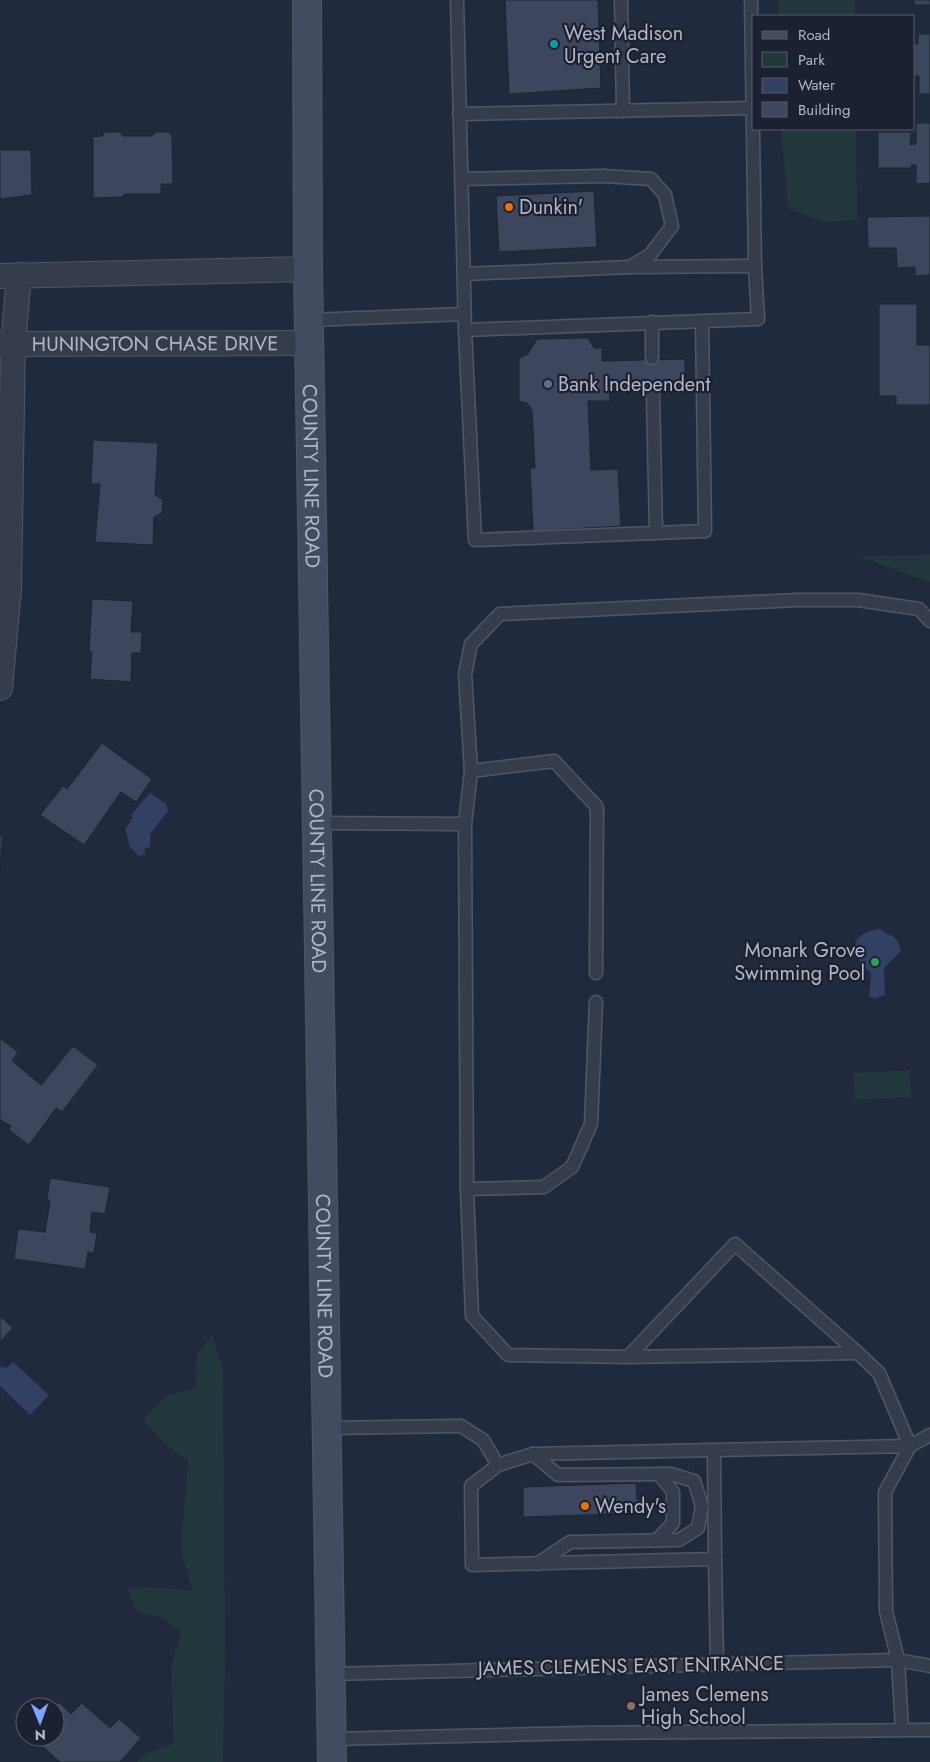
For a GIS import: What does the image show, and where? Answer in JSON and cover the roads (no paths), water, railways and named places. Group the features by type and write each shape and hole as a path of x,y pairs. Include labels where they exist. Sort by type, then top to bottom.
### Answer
{"main road":[{"name":"COUNTY LINE ROAD","path":"306,0 308,269 332,1751"}],"street":[{"path":"0,688 9,590 6,344 9,276 308,269"},
{"name":"HUNINGTON CHASE DRIVE","path":"6,344 309,332"}],"lane":[{"path":"457,0 464,314 475,540 705,531 702,321"},
{"path":"621,0 623,111"},
{"path":"751,0 752,36"},
{"path":"459,114 752,108"},
{"path":"465,330 758,319 754,130"},
{"path":"460,179 604,176 651,179 665,195 672,226 650,255 630,267"},
{"path":"464,274 630,267 756,266"},
{"path":"309,332 464,314"},
{"path":"652,322 652,358"},
{"path":"653,394 656,533"},
{"path":"858,1352 628,1357 508,1355 472,1316 468,1189 465,824 470,771 465,674 471,644 500,614 797,600 858,600 919,609 930,621"},
{"path":"470,771 554,761 597,807 596,973"},
{"path":"317,823 465,824"},
{"path":"468,1189 544,1187 572,1167 592,1124 596,1002"},
{"path":"628,1357 735,1244 858,1352 879,1373 910,1446"},
{"path":"327,1428 461,1426 483,1440 498,1465"},
{"path":"715,1559 472,1565 471,1486 498,1465 533,1454 910,1446 930,1435"},
{"path":"902,1729 898,1660 886,1612 885,1492 910,1446"},
{"path":"714,1450 717,1664"},
{"path":"533,1454 558,1475 671,1474 694,1481 702,1506 698,1528 679,1540 570,1542 537,1564"},
{"path":"656,1541 673,1523 673,1492 659,1474"},
{"name":"JAMES CLEMENS EAST ENTRANCE","path":"331,1674 898,1660 930,1666"},
{"path":"332,1751 582,1732 930,1730"}],"water":[{"path":"150,793 166,804 168,811 150,834 150,847 145,848 145,854 139,856 130,847 125,829 133,818 131,815"},
{"name":"Monark Grove Swimming Pool","path":"880,929 898,941 901,951 884,968 885,995 875,998 869,997 871,973 858,960 855,946 857,940 862,935 869,931"},
{"path":"13,1362 49,1395 30,1415 0,1386 0,1368 2,1366 7,1368"}],"place":[{"name":"West Madison Urgent Care","path":"554,44"},
{"name":"Dunkin'","path":"509,207"},
{"name":"Bank Independent","path":"548,384"},
{"name":"Monark Grove Swimming Pool","path":"875,962"},
{"name":"Wendy's","path":"585,1506"},
{"name":"James Clemens High School","path":"631,1706"}]}
